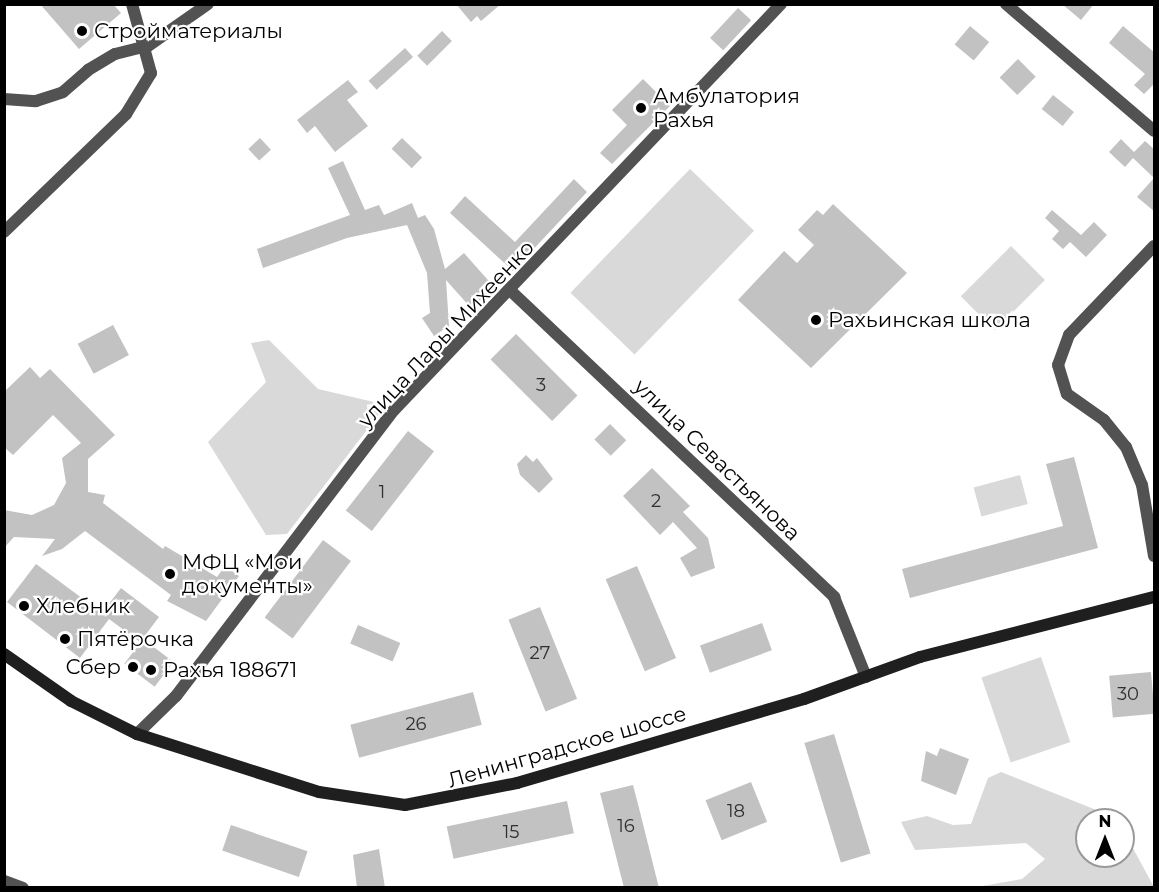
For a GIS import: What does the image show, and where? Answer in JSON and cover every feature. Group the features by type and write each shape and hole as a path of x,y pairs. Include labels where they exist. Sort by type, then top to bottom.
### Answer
{"street":[{"path":"4,232 126,114 151,73 148,46 132,4"},
{"path":"4,99 36,100 63,92 115,54 148,46 208,4"},
{"name":"улица Лары Михеенко","path":"137,734 176,696 394,410 512,292 781,4"},
{"path":"1006,4 1155,131"},
{"path":"1155,246 1069,335 1058,365 1067,394 1104,420 1126,447 1142,485 1155,556"},
{"name":"улица Севастьянова","path":"512,292 834,597 866,677"},
{"name":"Ленинградское шоссе","path":"4,654 71,701 137,734 319,792 379,805 428,804 640,748 1069,615 1155,597"},
{"path":"4,881 23,888"}],"shaded area":[{"path":"690,169 754,231 635,355 571,293"},
{"path":"1011,246 1045,280 995,330 961,296"},
{"path":"269,340 318,389 374,402 380,413 287,534 266,535 208,442 266,382 251,343"},
{"path":"1020,475 1028,504 981,516 974,487"},
{"path":"1041,657 1070,742 1011,763 981,678"},
{"path":"1001,772 1091,808 1075,808 1075,868 1135,868 1135,852 1154,887 977,887 1022,879 1045,859 1026,843 915,850 901,822 927,816 953,825 971,824 988,778"}],"building":[{"name":"Стройматериалы","path":"40,4 113,4 121,13 79,49"},
{"path":"456,4 501,4 481,21 477,16 471,22"},
{"path":"1062,4 1094,4 1081,20"},
{"path":"738,8 751,20 723,50 710,38"},
{"path":"970,26 989,42 974,60 955,44"},
{"path":"1123,26 1155,53 1155,83 1144,94 1134,85 1145,74 1109,43"},
{"path":"442,31 452,41 427,66 417,56"},
{"path":"405,48 413,57 377,90 369,81"},
{"path":"1018,59 1036,77 1017,95 1000,77"},
{"name":"Амбулатория Рахья","path":"643,79 670,106 612,164 600,153 627,125 612,110"},
{"path":"348,80 358,92 347,100 368,126 335,152 315,126 307,133 297,120"},
{"path":"1053,95 1074,112 1063,126 1042,109"},
{"path":"260,138 271,150 259,161 248,149"},
{"path":"402,138 422,157 412,168 392,149"},
{"path":"1121,139 1134,152 1145,141 1155,150 1155,212 1137,197 1154,178 1133,158 1125,167 1109,152"},
{"path":"343,161 365,210 379,205 384,215 412,203 418,218 425,215 434,229 445,269 464,253 495,288 471,308 446,280 449,326 434,336 422,318 430,313 427,273 407,225 347,238 263,268 257,249 350,215 328,168"},
{"path":"574,179 587,192 513,271 450,213 465,196 515,242"},
{"path":"833,204 907,273 811,368 738,300 784,251 797,263 814,245 798,230 817,210 823,215"},
{"path":"1052,210 1081,235 1094,222 1107,235 1086,257 1070,242 1063,249 1052,239 1059,231 1045,218"},
{"path":"113,325 129,355 94,374 78,344"},
{"path":"516,334 578,396 552,421 491,359"},
{"path":"30,367 40,378 50,369 115,435 88,459 88,492 105,495 103,503 163,549 165,546 217,577 225,566 239,576 206,621 167,601 171,595 85,531 62,549 42,556 55,539 14,537 4,548 4,510 32,515 54,505 66,483 62,458 81,443 53,415 13,455 4,447 4,392"},
{"path":"610,424 626,440 611,456 594,440"},
{"path":"408,431 434,451 372,531 346,511"},
{"path":"526,455 533,462 537,458 553,479 539,493 520,475 517,464"},
{"path":"1074,457 1098,548 910,598 902,569 1063,526 1046,464"},
{"path":"652,468 690,506 683,512 708,538 715,568 691,577 680,558 697,548 673,522 660,535 623,496"},
{"path":"323,540 351,561 293,639 265,617"},
{"path":"36,564 102,613 121,588 159,617 140,642 109,619 80,658 7,602"},
{"path":"637,566 676,658 645,671 606,579"},
{"path":"540,607 577,699 546,712 508,620"},
{"path":"762,623 772,650 710,673 700,646"},
{"path":"358,625 400,643 393,661 350,643"},
{"path":"143,639 173,662 155,687 124,664"},
{"path":"1151,672 1154,714 1113,718 1109,676"},
{"path":"473,692 482,725 359,758 350,725"},
{"path":"834,734 871,854 841,863 804,743"},
{"path":"940,748 969,759 956,795 921,781 926,751 937,756"},
{"path":"751,782 767,822 722,840 706,800"},
{"path":"633,785 659,888 624,888 600,793"},
{"path":"567,801 574,833 454,859 447,827"},
{"path":"231,825 308,851 299,877 222,851"},
{"path":"379,849 385,888 357,888 353,855"}],"place":[{"name":"Стройматериалы","path":"82,31"},
{"name":"Амбулатория Рахья","path":"641,108"},
{"name":"Рахьинская школа","path":"816,320"},
{"name":"МФЦ «Мои документы»","path":"170,574"},
{"name":"Хлебник","path":"24,606"},
{"name":"Пятёрочка","path":"65,639"},
{"name":"Сбер","path":"133,667"},
{"name":"Рахья 188671","path":"151,670"}]}
